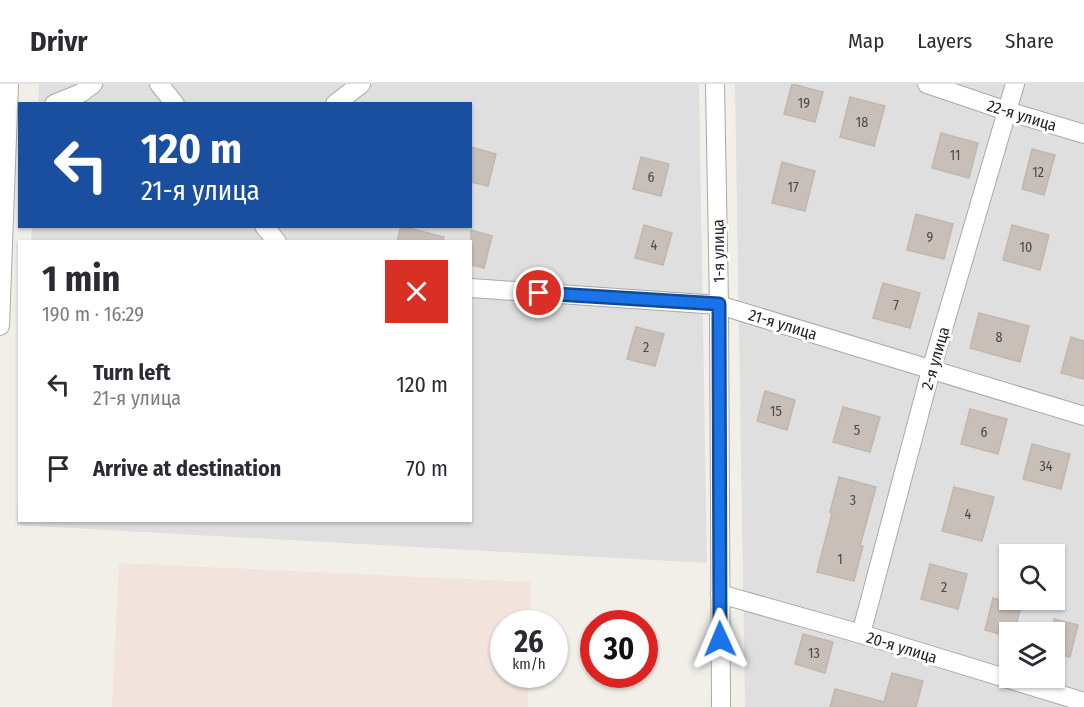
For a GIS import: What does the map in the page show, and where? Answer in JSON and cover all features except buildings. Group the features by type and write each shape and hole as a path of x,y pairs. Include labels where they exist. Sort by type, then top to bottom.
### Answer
{"street":[{"path":"0,326 13,109 9,84"},
{"path":"59,102 81,93 93,84"},
{"path":"159,84 173,102"},
{"path":"338,102 361,84"},
{"name":"1-я улица","path":"715,84 719,304 721,707"},
{"name":"22-я улица","path":"927,84 1084,134"},
{"name":"2-я улица","path":"861,634 931,370 1015,84"},
{"path":"266,228 275,240"},
{"name":"21-я улица","path":"472,288 719,304 1084,416"},
{"name":"20-я улица","path":"720,594 1084,702"}],"shaded area":[{"path":"39,84 699,84 707,563 17,525 18,498 18,522 472,522 472,240 31,240 32,228 472,228 472,102 38,102"},
{"path":"735,84 1084,84 1084,707 745,707"},
{"path":"119,563 531,582 530,610 490,610 490,688 529,688 528,707 112,707"}],"route":[{"path":"539,293 719,304 720,639"}]}
